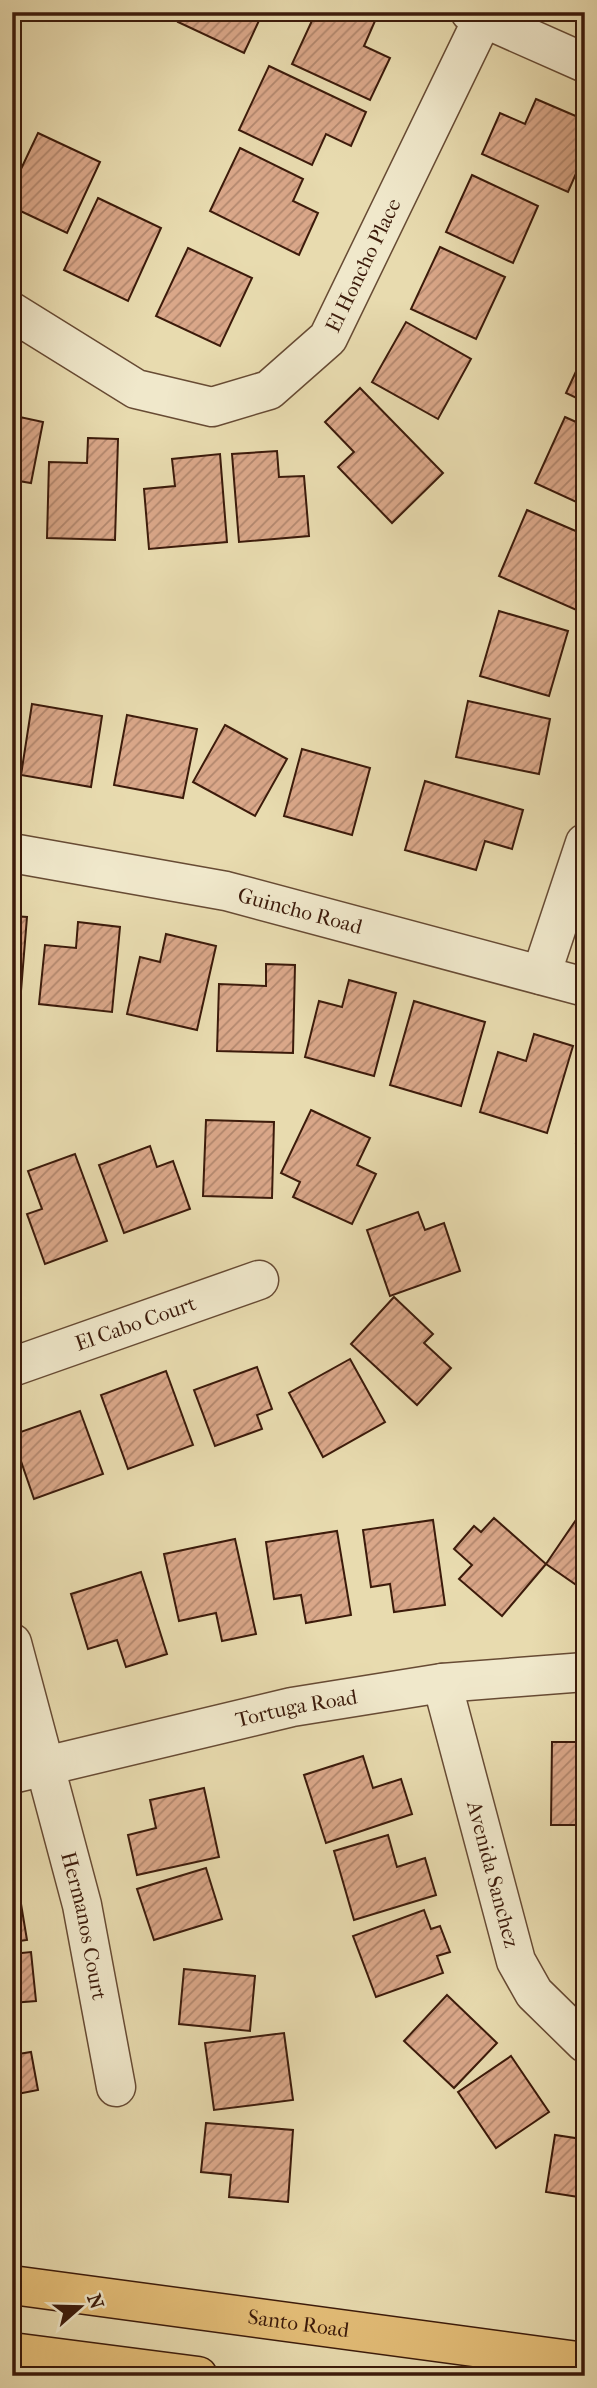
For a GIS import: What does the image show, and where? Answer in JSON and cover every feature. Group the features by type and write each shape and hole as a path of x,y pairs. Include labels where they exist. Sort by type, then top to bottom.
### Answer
{"main road":[{"name":"Santo Road","path":"12,2285 585,2362"},
{"path":"12,2352 198,2376"}],"street":[{"path":"477,15 585,63"},
{"name":"El Honcho Place","path":"12,312 136,389 212,407 270,390 328,338 477,15"},
{"path":"541,975 585,843"},
{"name":"Guincho Road","path":"12,853 226,891 585,987"},
{"name":"El Cabo Court","path":"12,1367 259,1280"},
{"name":"Hermanos Court","path":"12,1643 29,1770 82,1905 116,2087"},
{"name":"Tortuga Road","path":"29,1770 292,1707 442,1683 585,1672"},
{"name":"Avenida Sanchez","path":"442,1683 516,1961 534,1993 585,2043"}],"building":[{"path":"183,12 263,12 244,53 178,22"},
{"path":"316,12 356,12 375,21 364,46 390,58 370,100 292,64"},
{"path":"269,66 366,112 351,146 326,134 312,165 239,130"},
{"path":"536,99 585,120 585,153 568,192 482,154 500,113 525,124"},
{"path":"38,133 100,162 67,233 12,207 12,188"},
{"path":"240,148 303,179 293,201 318,213 299,255 210,211"},
{"path":"472,175 538,206 513,263 446,232"},
{"path":"98,198 161,228 128,301 64,270"},
{"path":"440,247 505,277 476,339 411,309"},
{"path":"188,248 252,278 220,346 156,316"},
{"path":"406,322 471,359 438,419 372,382"},
{"path":"585,352 585,402 566,393"},
{"path":"12,386 20,387 15,416 43,422 31,483 12,480"},
{"path":"360,388 443,473 392,523 338,467 354,452 325,422"},
{"path":"565,417 585,426 585,506 535,483"},
{"path":"88,438 118,439 115,540 47,538 49,462 87,463"},
{"path":"277,451 279,477 304,476 309,536 239,542 232,454"},
{"path":"220,454 227,542 149,549 144,489 175,486 172,459"},
{"path":"527,510 585,535 585,604 581,612 499,576"},
{"path":"499,611 568,631 549,696 480,676"},
{"path":"468,701 550,719 539,774 456,757"},
{"path":"32,704 102,716 91,787 21,775"},
{"path":"127,715 197,729 183,798 114,785"},
{"path":"225,725 287,759 255,816 193,782"},
{"path":"302,749 370,768 352,835 284,816"},
{"path":"425,781 523,810 512,849 485,841 476,870 405,850"},
{"path":"12,916 27,917 21,991 12,990"},
{"path":"78,922 120,927 112,1012 39,1004 45,945 76,948"},
{"path":"166,934 216,946 197,1030 127,1014 140,957 160,962"},
{"path":"266,964 295,965 293,1053 217,1051 219,984 266,986"},
{"path":"349,980 396,993 374,1076 305,1057 319,1001 342,1007"},
{"path":"414,1001 485,1022 461,1106 390,1085"},
{"path":"534,1034 573,1046 547,1133 480,1112 498,1052 526,1061"},
{"path":"581,1078 585,1078 585,1144 576,1143"},
{"path":"311,1110 370,1138 357,1165 376,1174 352,1224 293,1197 300,1182 281,1173"},
{"path":"206,1120 274,1122 272,1198 203,1196"},
{"path":"150,1146 157,1167 173,1161 190,1209 124,1233 99,1165"},
{"path":"75,1154 107,1241 45,1264 27,1214 42,1209 28,1171"},
{"path":"418,1212 425,1230 444,1223 460,1271 390,1296 367,1230"},
{"path":"394,1297 433,1334 424,1343 451,1368 417,1405 351,1344"},
{"path":"350,1359 385,1422 323,1457 289,1393"},
{"path":"257,1367 272,1409 257,1415 262,1429 215,1446 194,1390"},
{"path":"166,1371 193,1445 128,1469 101,1395"},
{"path":"80,1411 103,1474 34,1499 12,1435"},
{"path":"580,1514 585,1517 585,1591 546,1564"},
{"path":"494,1518 546,1564 502,1616 459,1579 472,1565 454,1549 474,1526 481,1532"},
{"path":"433,1520 445,1605 394,1612 390,1584 371,1587 363,1530"},
{"path":"337,1531 351,1615 306,1623 301,1595 274,1599 266,1542"},
{"path":"235,1539 256,1634 222,1641 216,1613 179,1621 164,1554"},
{"path":"141,1572 167,1654 126,1667 117,1640 88,1649 71,1594"},
{"path":"552,1742 585,1742 585,1825 551,1825"},
{"path":"363,1756 373,1788 401,1779 412,1814 326,1843 304,1775"},
{"path":"204,1788 219,1857 137,1875 128,1835 156,1828 150,1800"},
{"path":"388,1835 397,1867 425,1858 436,1895 354,1920 334,1851"},
{"path":"206,1868 222,1919 154,1940 137,1889"},
{"path":"20,1898 27,1940 12,1942 12,1899"},
{"path":"424,1910 431,1929 440,1926 450,1952 437,1956 443,1973 376,1997 353,1936"},
{"path":"31,1952 36,2001 12,2003 12,1954"},
{"path":"184,1969 255,1976 250,2031 179,2024"},
{"path":"447,1995 497,2043 454,2088 404,2041"},
{"path":"284,2033 293,2100 214,2110 205,2043"},
{"path":"31,2052 38,2090 12,2095 12,2055"},
{"path":"511,2056 549,2112 496,2148 458,2092"},
{"path":"585,2122 585,2198 546,2192 555,2135 582,2139"},
{"path":"206,2123 293,2130 288,2202 229,2197 231,2175 201,2172"}]}
